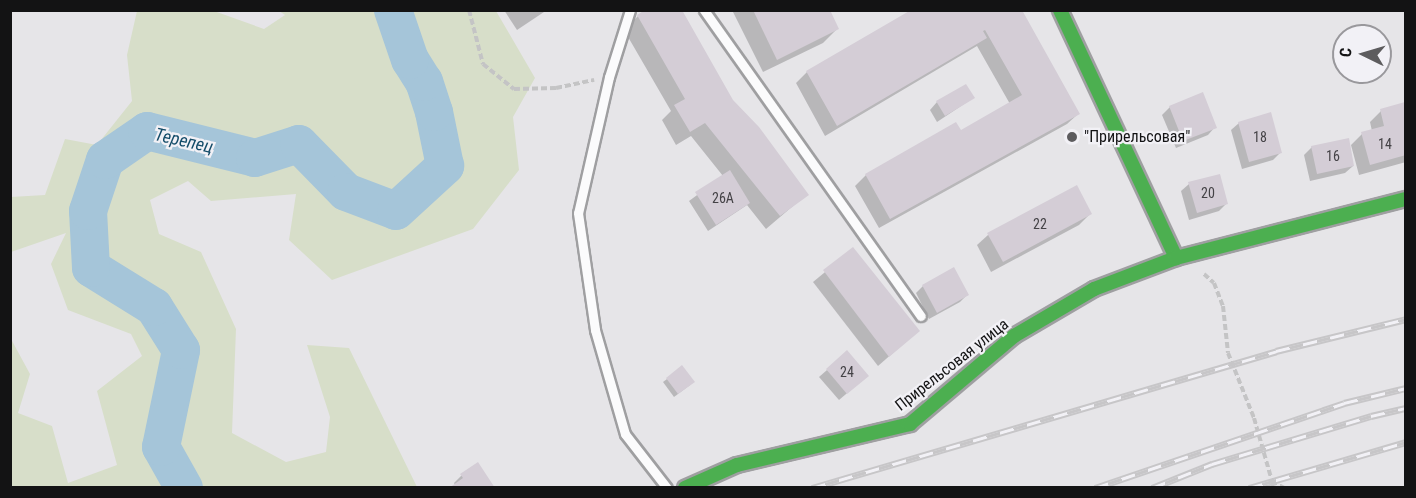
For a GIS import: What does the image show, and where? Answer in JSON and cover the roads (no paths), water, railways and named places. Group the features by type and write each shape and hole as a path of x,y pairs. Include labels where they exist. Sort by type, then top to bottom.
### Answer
{"street":[{"path":"1060,10 1176,258"},
{"name":"Прирельсовая улица","path":"685,488 737,465 910,424 1014,336 1094,289 1176,258 1406,199"}],"lane":[{"path":"630,10 609,77 578,213 596,330 625,434 667,488"},
{"path":"705,10 921,316"}],"waterway":[{"name":"Терепец","path":"184,488 161,447 181,350 154,307 91,268 88,211 105,160 147,131 255,158 299,144 346,192 396,211 445,166 434,112 424,82 410,60 393,10"}],"railway":[{"path":"812,488 1276,351 1406,319"},
{"path":"1095,488 1344,403 1406,388"},
{"path":"1152,488 1212,464 1371,416 1406,408"},
{"path":"1249,488 1406,442"}],"place":[{"name":"\"Прирельсовая\"","path":"1072,137"}]}
